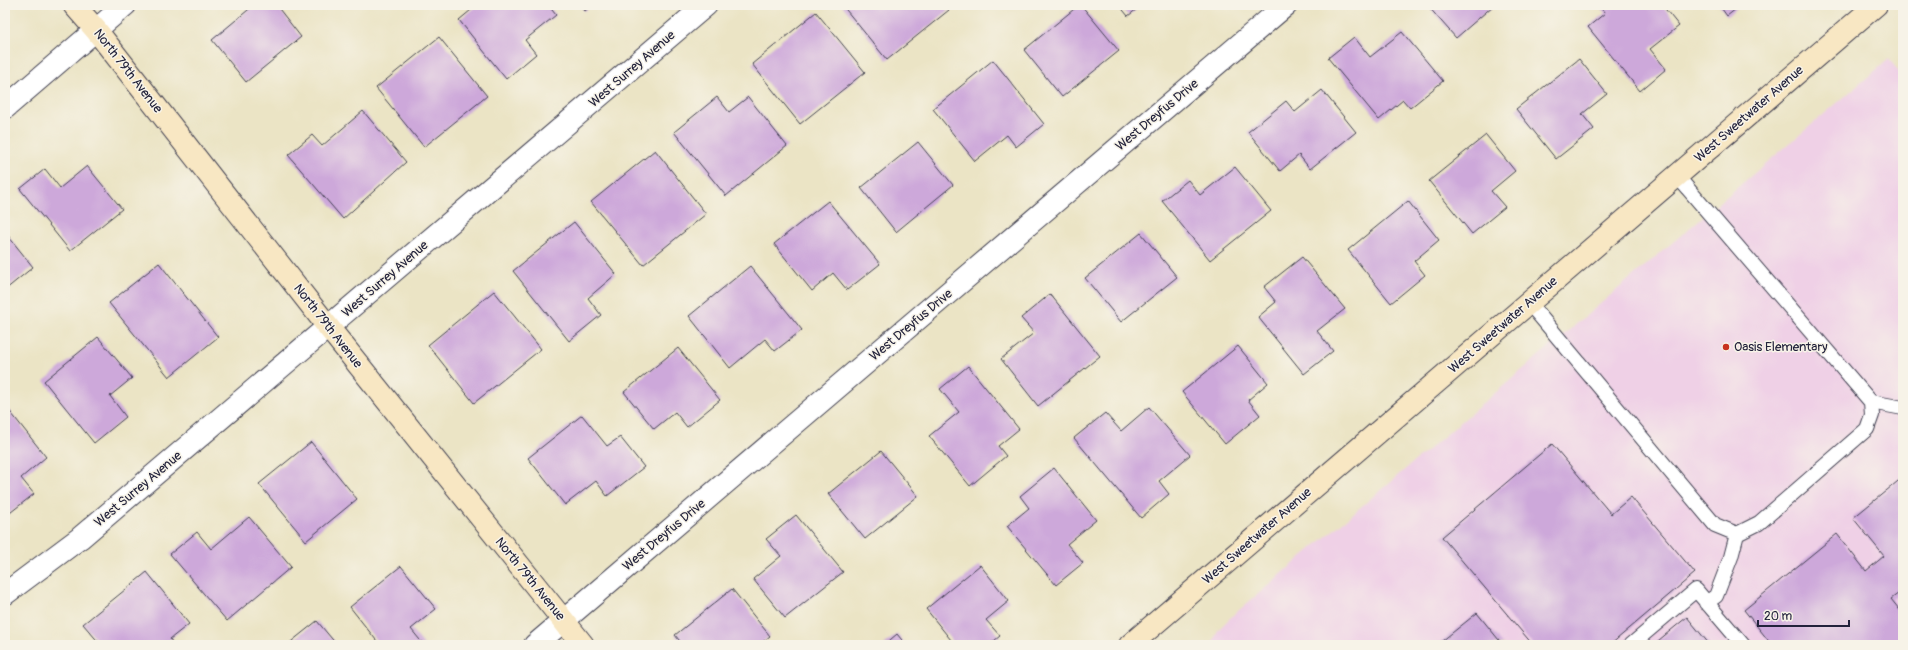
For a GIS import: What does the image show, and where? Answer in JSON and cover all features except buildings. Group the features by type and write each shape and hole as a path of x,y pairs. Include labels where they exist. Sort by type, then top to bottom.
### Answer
{"street":[{"name":"North 79th Avenue","path":"74,5 96,30 329,328 583,645"},
{"path":"5,108 125,5"},
{"name":"West Surrey Avenue","path":"5,594 80,538 329,328 706,5"},
{"name":"West Dreyfus Drive","path":"535,645 1286,5"},
{"name":"West Sweetwater Avenue","path":"1130,645 1876,5"}],"lane":[{"path":"1677,176 1872,402 1903,408"},
{"path":"1529,303 1715,525 1737,534 1759,523 1867,429 1872,415 1872,402"},
{"path":"1706,603 1716,596 1731,557 1737,534"},
{"path":"1631,645 1696,590 1743,645"}],"shaded area":[{"name":"Oasis Elementary","path":"1889,59 1903,77 1903,645 1212,645 1218,630 1231,617"}],"place":[{"name":"Oasis Elementary","path":"1726,347"}]}
